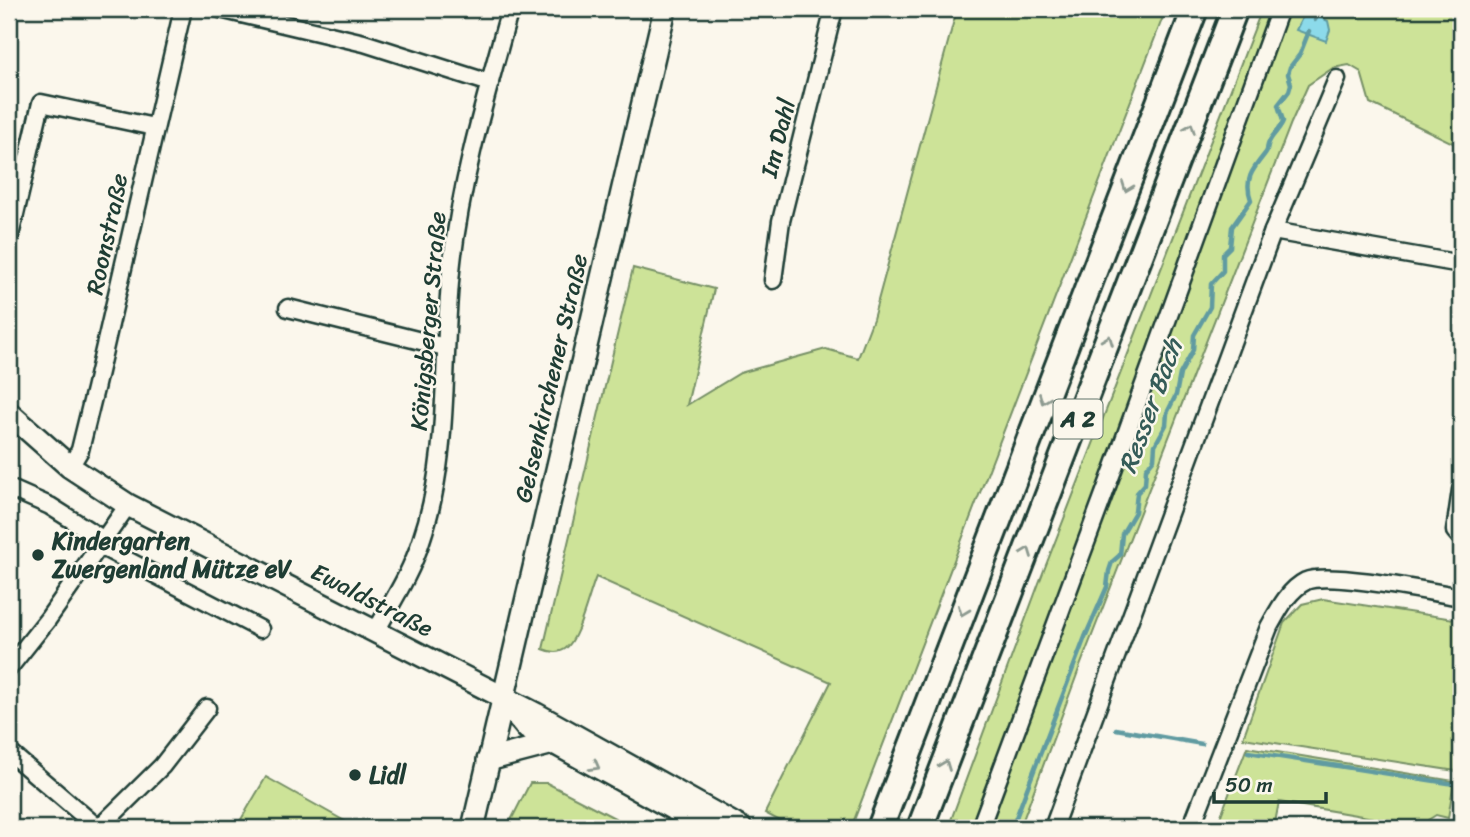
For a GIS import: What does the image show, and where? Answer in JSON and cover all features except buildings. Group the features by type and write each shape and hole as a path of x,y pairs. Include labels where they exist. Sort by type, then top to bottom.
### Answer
{"highway":[{"name":"A 2","path":"880,828 1195,9"},
{"name":"A 2","path":"920,828 1235,9"}],"main road":[{"name":"Gelsenkirchener Straße","path":"473,828 665,9"},
{"name":"Ewaldstraße","path":"9,413 71,467 128,505 536,714 741,828"},
{"name":"Ewaldstraße","path":"502,697 527,728 708,828"},
{"path":"488,760 553,743"}],"street":[{"name":"Roonstraße","path":"71,467 80,450 183,9"},
{"path":"220,9 363,43 490,83"},
{"name":"Königsberger Straße","path":"376,631 407,574 428,519 439,466 451,273 463,189 510,9"},
{"name":"Im Dahl","path":"772,280 781,221 834,9"},
{"path":"980,828 1280,9"},
{"path":"1053,828 1273,231 1337,79"},
{"path":"9,240 41,103 154,127"},
{"path":"1273,231 1461,264"},
{"path":"288,308 445,347"},
{"path":"9,488 50,506 102,543 260,629"},
{"path":"1461,489 1455,531 1461,538"},
{"path":"9,668 48,619 128,505"},
{"path":"1191,828 1269,627 1284,600 1306,581 1335,578 1461,595"},
{"path":"9,752 99,828 162,766 207,708"}],"green space":[{"path":"957,9 1166,9 851,828 793,828 765,813 831,682 596,577 570,644 560,652 543,649 633,268 714,289 687,405 740,373 826,349 858,358 873,319"},
{"path":"1262,9 1461,9 1461,147 1370,103 1361,72 1349,65 1333,68 1308,85 1079,669 1020,828 948,828 1039,583"},
{"path":"1323,599 1461,620 1461,740 1456,771 1243,738 1284,623 1302,604"},
{"path":"1247,747 1454,781 1448,818 1436,815 1428,820 1427,827 1279,802 1274,828 1222,828 1218,823"},
{"path":"266,777 357,828 236,828"},
{"path":"530,783 547,783 634,828 507,828"}],"water":[{"path":"1308,14 1328,21 1330,30 1326,41 1296,30 1302,18"}],"waterway":[{"name":"Resser Bach","path":"1315,20 1321,9"},
{"name":"Resser Bach","path":"1012,828 1085,637 1107,587 1112,562 1120,555 1122,534 1135,512 1137,493 1145,484 1146,469 1154,459 1155,445 1166,425 1167,413 1176,395 1180,374 1193,350 1194,335 1210,307 1211,284 1223,271 1223,254 1230,247 1232,227 1251,200 1248,187 1250,176 1283,121 1278,105 1289,91 1290,67 1300,54 1309,31"},
{"path":"1116,729 1202,744"},
{"path":"1248,752 1461,785"}],"place":[{"name":"Kindergarten Zwergenland Mütze eV","path":"38,555"},
{"name":"Lidl","path":"355,775"}]}
